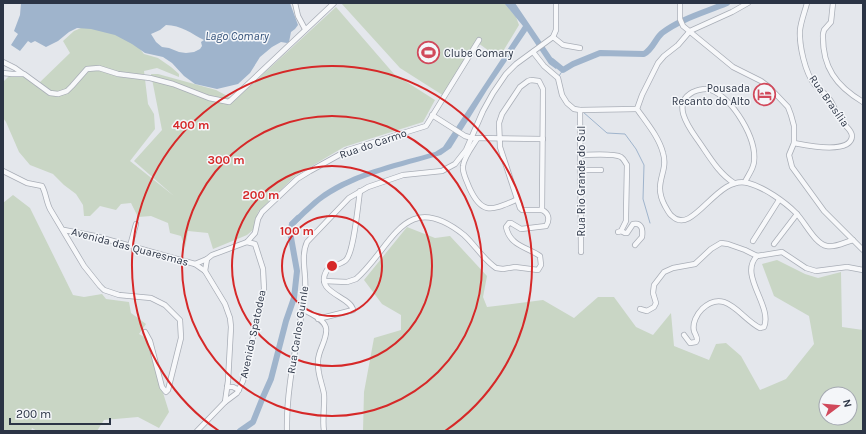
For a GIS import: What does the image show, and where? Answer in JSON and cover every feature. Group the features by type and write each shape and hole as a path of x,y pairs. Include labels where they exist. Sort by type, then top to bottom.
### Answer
{"street":[{"path":"295,3 298,16 305,29"},
{"path":"3,73 29,76 50,93 58,94 67,91 87,69 99,68 118,74 150,78 202,96 229,102 334,3"},
{"path":"516,200 498,207 490,208 481,205 475,199 464,174 463,166 475,138 482,111 499,82 511,69 553,37 556,30 556,3"},
{"path":"680,3 680,19 683,26 733,67 761,81 788,107 792,115 794,126 794,143 789,155 792,167 824,211 863,250"},
{"path":"637,109 642,95 658,63 678,45 690,31 748,3"},
{"name":"Rua Brasília","path":"794,143 823,147 840,147 848,144 852,137 849,129 840,120 831,101 815,84 804,59 800,30 807,3"},
{"path":"833,3 831,22 824,30 823,34 826,62 833,77 844,90 863,102"},
{"path":"553,37 563,45 580,48"},
{"name":"Rua do Carmo","path":"195,264 218,252 247,242 255,233 258,219 262,212 301,177 348,150 422,127 428,123 443,96 479,40"},
{"path":"535,50 544,66 558,78 562,95 567,103 574,109 637,109"},
{"path":"3,62 15,68 22,74"},
{"path":"324,281 347,282 356,279 404,224 416,219 426,218 436,219 462,234 496,268 502,269 516,267 538,270 541,265 540,256 514,242 508,234 506,227 509,223 513,223 521,229 546,226 548,215 546,211 522,210 519,207 501,153 499,123 502,114 524,84 528,81 535,80 539,81 543,89 542,210"},
{"path":"734,183 719,170 685,120 682,105 687,96 695,91 710,89 723,98 738,113 749,137 754,157 752,169 745,182"},
{"path":"637,109 662,148 664,165 659,188 663,201 671,216 682,221 689,219 718,191 734,183 745,182 758,186 798,214 821,244 832,246 853,240"},
{"name":"Rua Rio Grande do Sul","path":"580,110 581,252"},
{"path":"432,115 461,133 475,138 543,139"},
{"name":"Rua Carlos Guinle","path":"287,431 287,408 290,383 306,278 304,259 307,242 349,198 360,191 377,183 403,175 440,172 446,170 455,164 475,138"},
{"path":"581,155 616,155 625,161 626,221 619,232 627,233 633,224 640,225 642,229 642,237 635,245"},
{"path":"581,170 601,170"},
{"path":"3,171 27,183 42,186 46,194 47,203 92,277 104,290 118,295 151,298 164,305 180,320 181,338 179,351 168,390 166,392 162,387 152,350 145,332"},
{"path":"318,319 351,311 353,309 333,294 324,281 324,275 326,270 342,263 348,257 354,237 360,191"},
{"path":"753,241 779,200"},
{"path":"774,244 798,214"},
{"path":"130,246 136,224"},
{"name":"Avenida das Quaresmas","path":"64,230 86,234 195,264"},
{"name":"Avenida Spatodea","path":"197,431 225,402 237,393 243,381 264,289 263,269 255,244 255,233"},
{"path":"247,242 255,244"},
{"path":"640,309 648,310 654,307 656,301 653,289 661,275 673,268 695,264 718,244 728,244 757,256 782,252 806,268 816,271 847,267 863,270"},
{"path":"684,336 690,342 696,342 697,337 693,327 697,314 707,305 719,301 728,302 753,324 760,328 764,327 765,314 752,277 752,264 757,256"},
{"path":"205,272 207,259"},
{"path":"195,264 205,272 225,304 230,318 231,327 225,402"},
{"path":"302,309 318,319 324,325 326,332 318,362 318,371 324,396 324,431"},
{"path":"227,387 233,387 239,390"}],"green space":[{"name":"Clube Comary","path":"341,3 504,3 516,17 519,25 499,58 478,43 444,96 400,68"},
{"path":"336,7 394,74 435,100 423,122 344,147 295,176 258,212 254,229 247,235 213,249 208,233 188,231 185,248 181,236 170,233 168,223 151,216 138,217 131,203 121,204 116,210 100,206 90,216 84,216 83,205 76,194 53,174 30,165 19,152 3,118 3,82 12,73 24,76 37,85 70,53 63,41 74,31 81,28 94,28 118,34 135,43 144,54 158,58 179,74 179,77 157,68 144,71 148,104 154,114 155,129 130,161 174,196 134,161 162,130 151,74 158,74 216,90 235,100"},
{"path":"13,195 30,208 73,295 84,297 102,294 106,299 129,302 131,313 146,324 139,334 146,338 169,412 159,428 138,417 104,420 97,431 37,431 32,428 31,431 3,431 3,203"},
{"path":"407,227 435,238 450,236 487,276 483,297 487,307 543,300 574,318 598,297 614,297 636,327 653,335 671,313 674,346 709,360 716,344 726,343 741,356 760,390 786,379 814,344 809,316 774,296 762,264 777,260 805,274 818,278 841,272 842,327 863,330 863,431 363,431 364,392 374,338 401,330 401,315 382,304 364,280"}],"water":[{"name":"Lago Comary","path":"21,3 290,3 298,25 291,32 289,42 281,42 272,47 260,57 250,73 238,84 217,89 195,84 184,76 172,63 163,57 145,53 115,35 91,29 77,28 46,47 35,41 31,43 28,41 20,51 11,45 18,34 14,31 20,15","holes":["166,25 171,25 186,30 204,40 201,42 202,46 200,49 194,52 186,53 162,47 156,42 151,34 160,30"]},
{"path":"504,3 515,3 553,59 559,65 556,69 549,64 527,31 487,90 451,148 441,155 381,172 352,183 324,199 295,225 289,223 318,196 341,182 380,167 435,152 443,147 523,26"}],"waterway":[{"path":"552,61 563,70 573,64 600,53 644,54 650,49 660,35 669,28 727,3"},
{"path":"559,76 563,70"},
{"path":"583,112 607,133 625,134 636,149 644,165 643,199 650,223"},
{"path":"240,431 253,422 271,379 286,321 294,298 297,271 290,232 292,224 298,218"}],"place":[{"name":"Clube Comary","path":"429,53"},
{"name":"Pousada Recanto do Alto","path":"765,94"}]}
